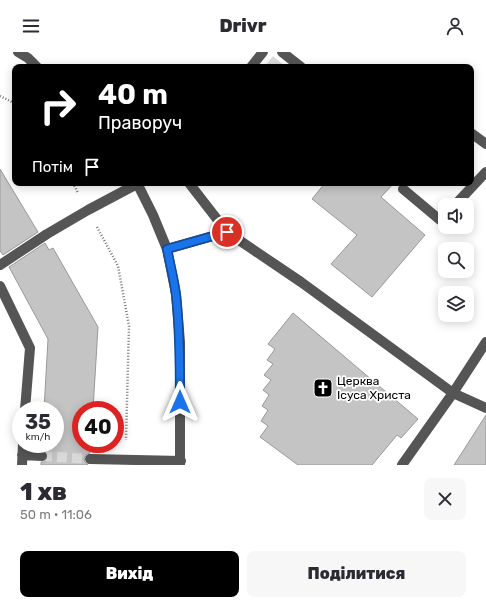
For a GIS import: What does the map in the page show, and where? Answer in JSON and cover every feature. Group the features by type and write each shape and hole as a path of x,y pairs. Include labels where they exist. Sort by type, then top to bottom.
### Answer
{"street":[{"path":"18,52 34,64"},
{"path":"253,64 263,52"},
{"path":"282,52 297,64"},
{"path":"474,134 486,144"},
{"path":"474,185 486,172"},
{"path":"0,265 47,234 133,186"},
{"path":"90,459 180,463 180,342 176,294 167,249 153,215 138,186"},
{"path":"191,186 227,232 301,282 453,393 486,408"},
{"path":"462,198 473,186"},
{"path":"403,189 438,218"},
{"path":"167,249 227,232"},
{"path":"0,286 30,348 27,401"},
{"path":"402,465 453,393 486,342"},
{"path":"22,460 42,456"}],"path":[{"path":"0,96 12,102"},
{"path":"75,186 118,266 129,326 126,460"}],"shaded area":[{"path":"273,56 282,64 266,64"}],"building":[{"path":"0,169 38,232 3,255 0,251"},
{"path":"323,186 391,186 381,197 425,235 372,297 331,264 357,235 312,199"},
{"path":"45,243 49,250 53,248 98,327 94,401 72,401 72,453 90,453 84,458 88,465 41,465 41,462 45,462 48,457 48,453 64,453 64,401 45,401 48,339 9,267"},
{"name":"Церква Ісуса Христа","path":"293,313 418,419 401,438 397,435 372,465 298,465 260,437 268,426 261,421 268,410 262,406 269,395 263,390 271,380 264,375 273,364 267,360 275,349 268,344"},
{"path":"486,415 486,465 454,465"}],"tunnel":[{"path":"42,456 90,459"}],"place":[{"name":"Церква Ісуса Христа","path":"323,388"}],"route":[{"path":"180,402 180,342 176,294 167,249 227,232"}]}
